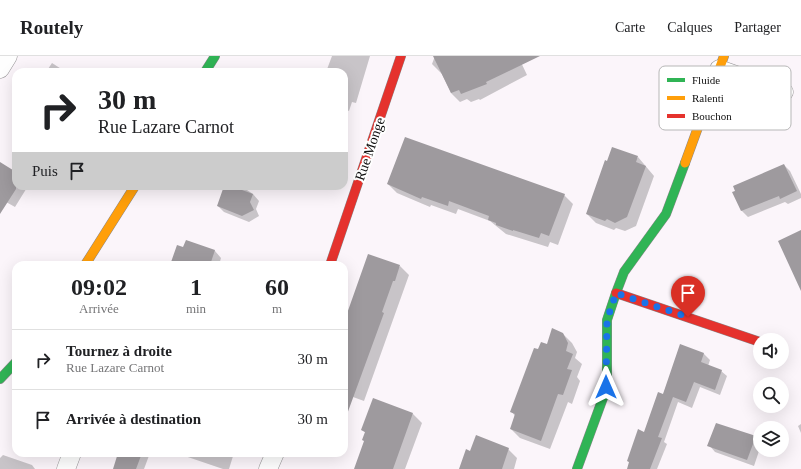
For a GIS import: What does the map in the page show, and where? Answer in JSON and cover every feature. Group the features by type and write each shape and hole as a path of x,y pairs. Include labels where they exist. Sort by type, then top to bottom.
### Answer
{"street":[{"path":"0,69 8,56"},
{"path":"208,68 215,56"},
{"name":"Rue Monge","path":"332,261 342,235 401,56"},
{"path":"577,469 606,387 607,320 616,293 624,272 666,214 697,130"},
{"path":"88,261 132,190"},
{"path":"616,293 753,340"},
{"path":"0,379 12,366"},
{"path":"66,469 70,457"},
{"path":"268,469 273,457"}],"building":[{"path":"433,56 540,56 486,82 487,84 461,94 459,90 451,93"},
{"path":"405,137 565,194 549,236 541,233 539,238 513,231 496,225 496,223 488,220 489,216 449,201 448,206 422,197 421,199 387,184"},
{"path":"612,147 638,156 636,162 646,166 627,217 615,223 607,219 605,221 586,214 605,160 607,161"},
{"path":"0,162 12,170 12,190 15,190 0,214"},
{"path":"784,164 797,191 780,199 779,196 741,211 732,192 735,191 733,186"},
{"path":"223,190 242,190 253,194 250,202 254,210 242,216 217,206"},
{"path":"801,230 801,291 778,241"},
{"path":"186,240 215,250 211,261 171,261 177,245 183,247"},
{"path":"368,254 400,265 395,281 393,281 382,312 384,313 348,412 348,311"},
{"path":"552,328 563,333 568,343 566,351 573,354 567,369 572,370 563,395 558,394 541,441 510,429 515,414 510,412 534,348 538,349 541,342 547,344"},
{"path":"680,344 704,353 701,362 722,370 715,390 694,382 686,402 673,397 658,437 662,438 650,469 627,469 629,462 627,461 638,429 644,432 658,392 663,394"},
{"path":"373,398 413,413 393,469 354,469 364,441 362,440 365,432 361,430"},
{"path":"716,423 753,435 753,444 747,460 707,446"},
{"path":"476,435 509,448 502,469 459,469 466,449 470,451"},
{"path":"117,457 140,457 136,469 113,469"}],"traffic: fast":[{"path":"208,68 215,56"},
{"path":"577,469 607,387 607,320 616,293 624,272 666,214 685,163"},
{"path":"0,379 12,366"}],"traffic: slow":[{"path":"720,66 724,56"},
{"path":"685,163 697,130"},
{"path":"88,261 132,190"}],"traffic: jam":[{"path":"331,261 401,56"},
{"path":"616,293 753,340"}],"route":[{"path":"606,387 607,320 616,293 688,317"}]}
